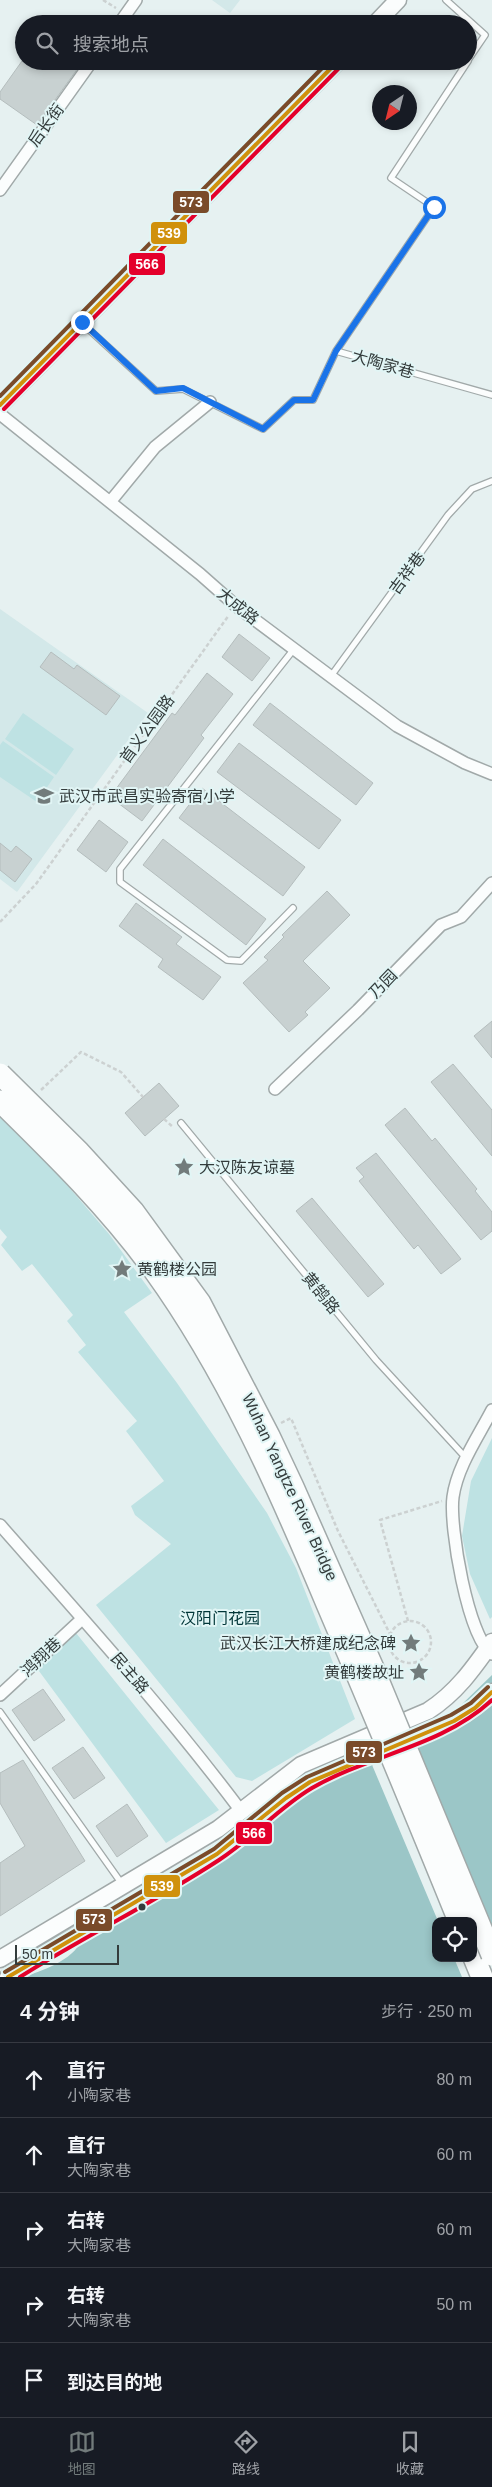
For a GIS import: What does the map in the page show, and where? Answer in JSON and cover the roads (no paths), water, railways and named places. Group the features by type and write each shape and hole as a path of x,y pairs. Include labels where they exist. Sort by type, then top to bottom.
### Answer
{"highway":[{"name":"Wuhan Yangtze River Bridge","path":"0,1074 79,1152 133,1211 171,1260 200,1303 266,1430 373,1668 492,1954"},
{"name":"Wuhan Yangtze River Bridge","path":"0,1101 68,1168 119,1225 154,1271 185,1317 234,1403 294,1527 457,1917"},
{"path":"476,1962 482,1977"}],"main road":[{"path":"384,15 398,0"},
{"path":"0,405 329,70"},
{"path":"0,1959 218,1829 302,1766 428,1711 445,1700 458,1688 490,1649"},
{"path":"8,1977 214,1856 291,1794 312,1781 443,1726 475,1708 492,1692"},
{"name":"民主路","path":"241,1811 253,1826"}],"street":[{"path":"125,15 136,0"},
{"name":"后长街","path":"0,190 86,70"},
{"path":"110,502 155,448 210,402"},
{"name":"大成路","path":"0,414 200,574 235,605 397,726 465,763 492,774"},
{"name":"乃园","path":"275,1090 358,1010 441,925 461,918 492,882"},
{"path":"490,1649 480,1640 456,1552 452,1523 453,1498 458,1477 492,1410"},
{"name":"民主路","path":"0,1525 136,1679 198,1754 241,1811"},
{"name":"鸿翔巷","path":"0,1694 82,1619"}],"lane":[{"path":"446,0 463,15"},
{"path":"477,28 485,35 477,47"},
{"path":"336,351 434,207 391,178 462,70"},
{"name":"大陶家巷","path":"82,322 156,391 183,388 263,429 294,400 313,400 336,351 492,395"},
{"name":"吉祥巷","path":"331,676 448,515 472,489 492,481"},
{"path":"293,908 241,961 227,960 120,882 120,870 294,649"},
{"name":"黄鹄路","path":"181,1123 376,1360 467,1459"},
{"path":"0,1712 123,1885"}],"place":[{"name":"武汉市武昌实验寄宿小学","path":"44,796"},
{"name":"大汉陈友谅墓","path":"184,1167"},
{"name":"黄鹤楼公园","path":"122,1269"},
{"name":"武汉长江大桥建成纪念碑","path":"411,1643"},
{"name":"黄鹤楼故址","path":"419,1672"}],"park label":[{"name":"汉阳门花园","path":"220,1618"}]}
